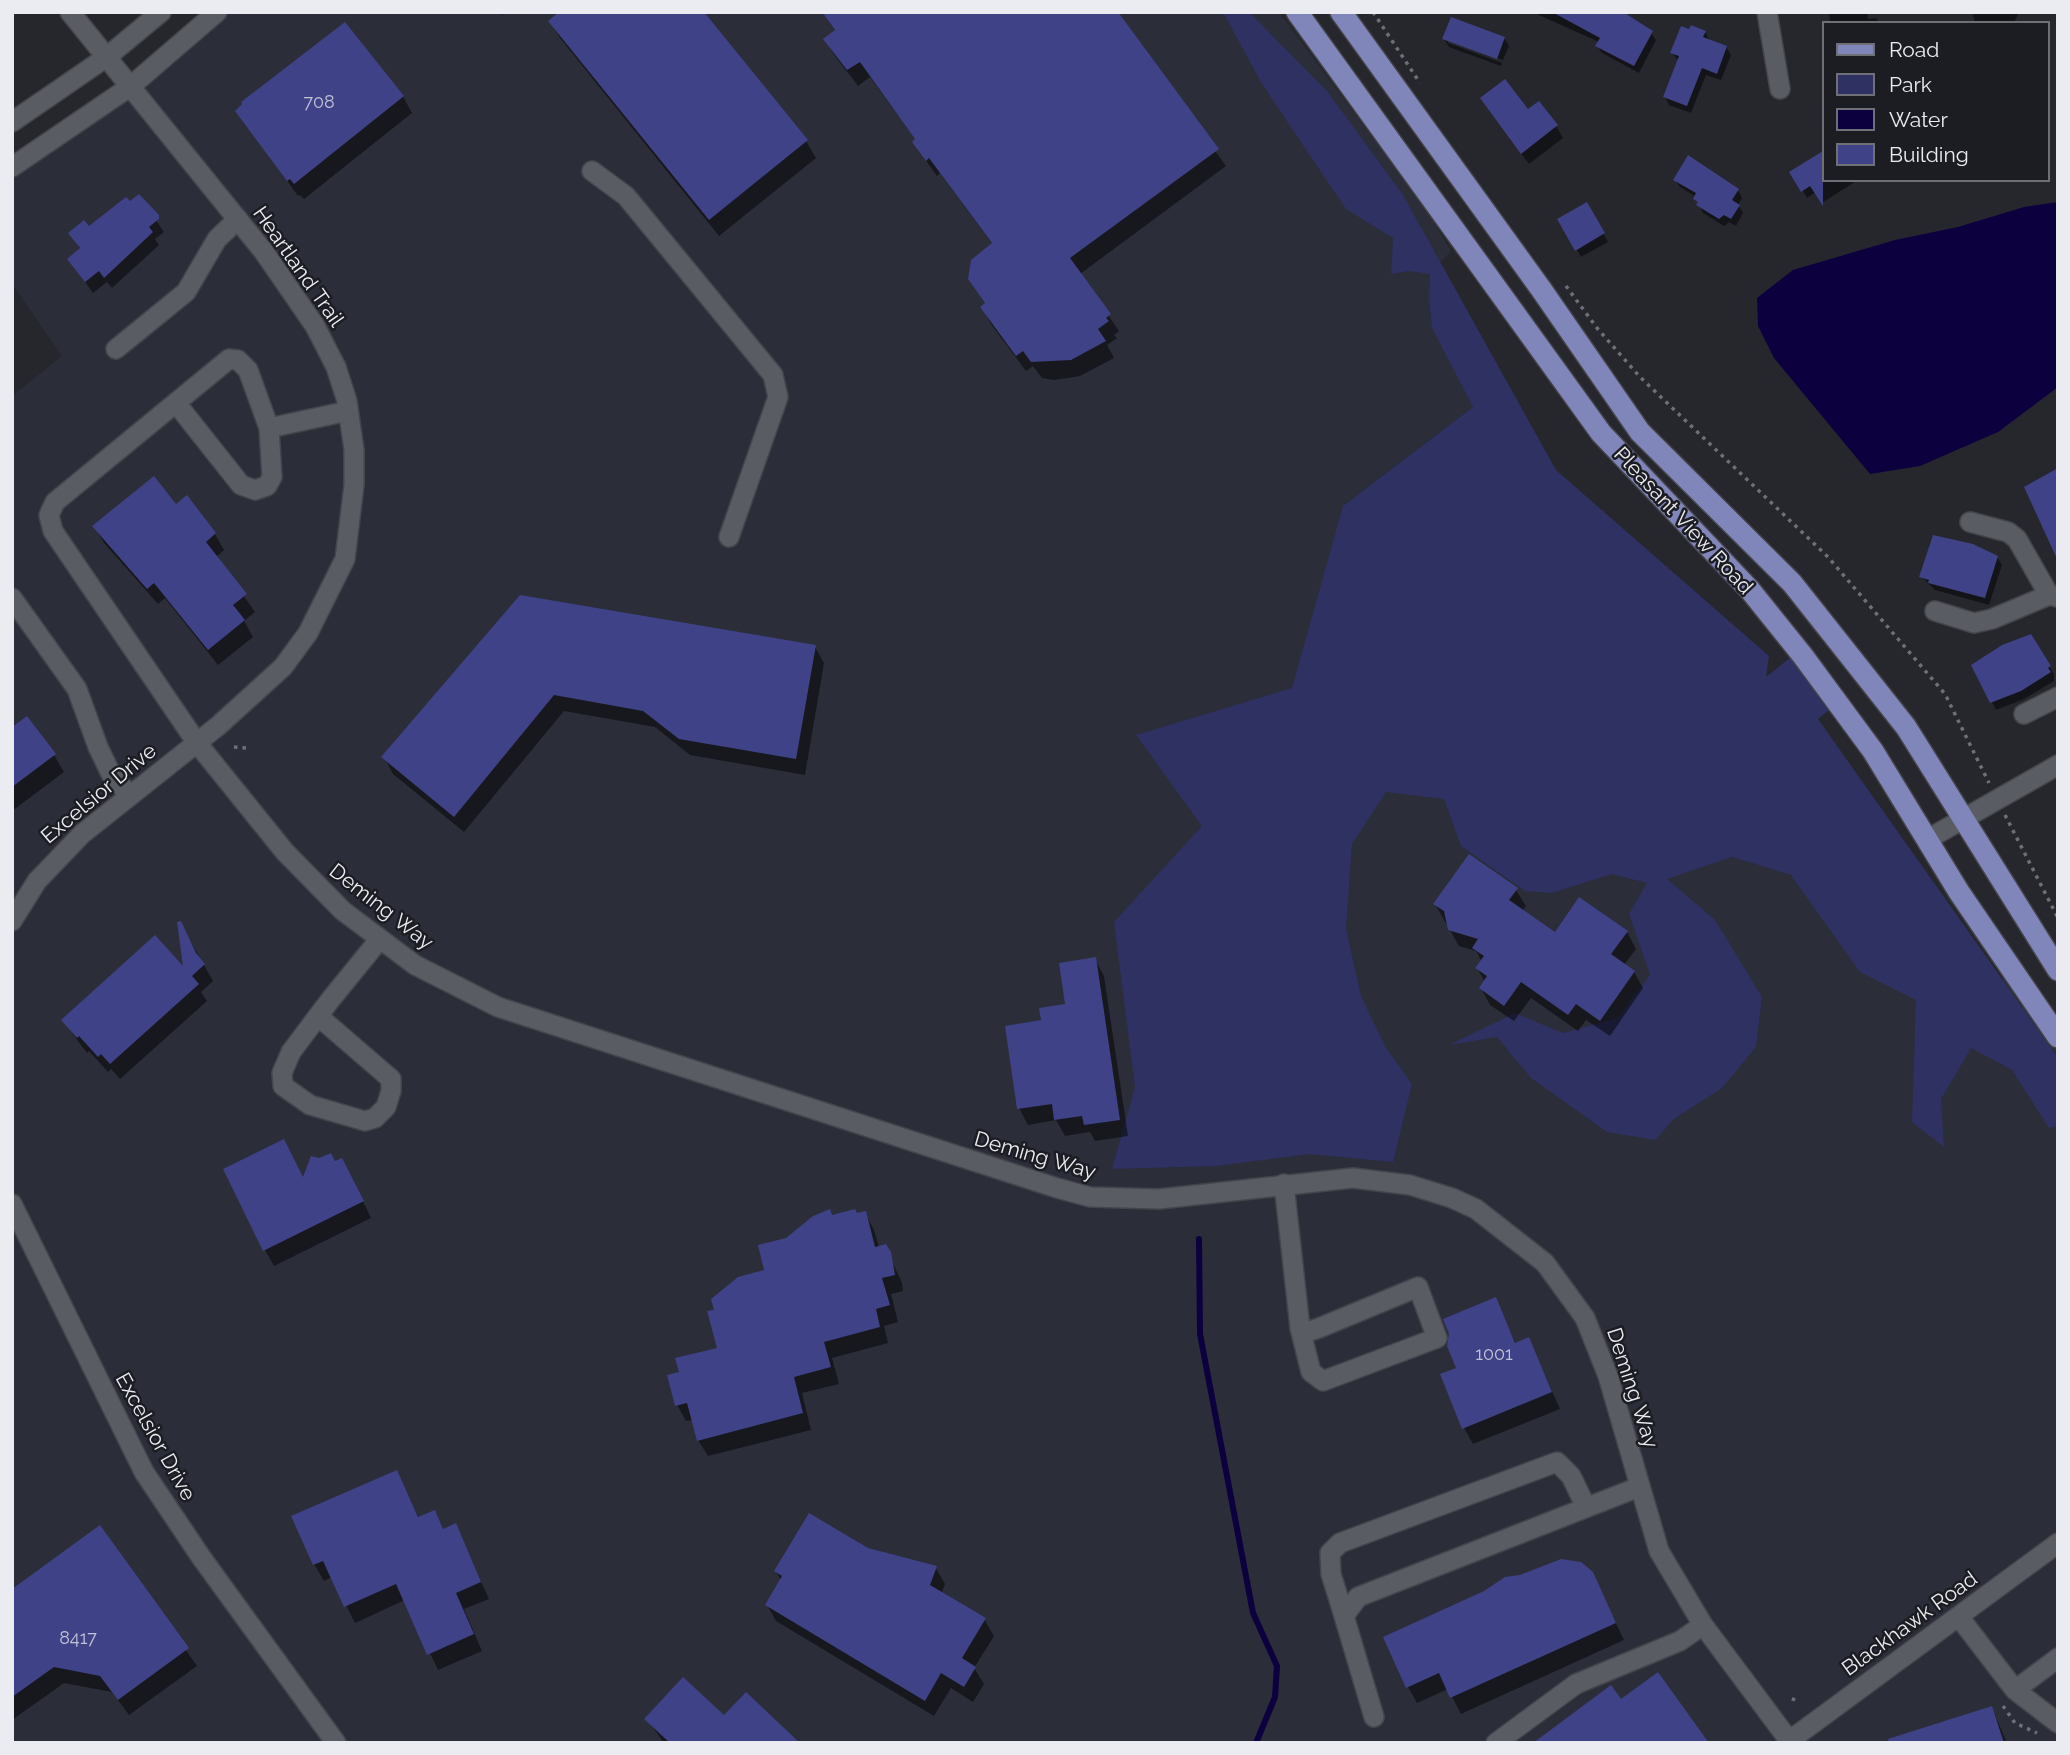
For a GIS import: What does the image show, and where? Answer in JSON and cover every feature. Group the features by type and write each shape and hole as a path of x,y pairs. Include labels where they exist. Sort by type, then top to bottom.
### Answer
{"main road":[{"name":"Pleasant View Road","path":"1297,12 1601,433 1750,590 1803,656 1873,751 1959,892 2058,1037"},
{"name":"Pleasant View Road","path":"1341,12 1541,289 1640,432 1792,583 1906,727 2058,970"}],"street":[{"name":"Heartland Trail","path":"70,12 238,219 315,326 336,367 355,450 354,485 345,559 330,594 308,633 283,667 254,696 197,743"},
{"path":"12,122 108,57 161,12"},
{"path":"12,167 131,86 217,12"},
{"path":"1768,12 1780,89"},
{"path":"592,171 626,196 773,375 778,397 729,537"},
{"path":"116,349 186,292 217,239 238,219"},
{"name":"Deming Way","path":"269,428 247,370 238,360 229,359 55,502 49,515 53,531 197,743 315,885 379,940 442,980 498,1007 1068,1191 1090,1197 1159,1199 1353,1178 1410,1185 1452,1198 1476,1209 1525,1245 1570,1294 1597,1343 1659,1551 1703,1625 1790,1742"},
{"path":"176,402 241,485 255,490 267,486 272,477 269,428 348,411"},
{"path":"1935,611 1974,623 2054,596 2017,539 1996,527 1970,522"},
{"path":"13,600 77,689 111,774 130,796"},
{"path":"2024,714 2058,697"},
{"name":"Excelsior Drive","path":"12,921 58,856 197,743"},
{"path":"1928,839 2058,765"},
{"path":"318,1016 391,1079 391,1091 386,1107 375,1118 365,1121 310,1105 284,1086 282,1073 291,1052 318,1016 379,940"},
{"path":"1284,1184 1300,1328 1311,1372 1323,1381 1437,1338 1418,1287 1319,1328 1307,1332 1300,1328"},
{"name":"Excelsior Drive","path":"12,1204 154,1489 336,1743"},
{"path":"1374,1717 1331,1574 1330,1553 1340,1544 1557,1462 1571,1476 1586,1507"},
{"path":"1344,1615 1358,1597 1639,1487"},
{"name":"Blackhawk Road","path":"1790,1742 2058,1543"},
{"path":"1959,1617 2015,1690 2058,1723"},
{"path":"1496,1743 1576,1684 1680,1641 1703,1625"},
{"path":"2015,1690 2058,1658"}],"path":[{"path":"1373,12 1420,84"},
{"path":"1558,275 1597,328 1640,377 1828,557 1936,683 1945,694 1992,789"},
{"path":"234,747 247,748"},
{"path":"2004,812 2058,918"},
{"path":"1793,1701 1795,1692"}],"shaded area":[{"path":"217,12 499,12 502,16 507,12 1279,12 1426,209 1451,251 1430,274 1473,407 1343,506 1679,841 1791,875 1877,951 2026,983 2058,1037 2058,1743 12,1743 12,396 62,356 12,284 12,167"}],"green space":[{"path":"1223,12 1249,12 1327,91 1403,195 1556,470 1769,656 1766,677 1791,657 1829,710 1818,719 2058,1058 2058,1126 2049,1128 2012,1070 1971,1048 1941,1099 1944,1147 1912,1122 1916,1000 1860,972 1791,875 1732,857 1667,879 1715,920 1762,997 1756,1047 1722,1088 1674,1119 1655,1140 1607,1132 1531,1078 1497,1037 1449,1045 1515,1013 1563,1033 1618,1018 1650,975 1629,914 1647,883 1612,874 1552,893 1525,891 1461,846 1444,799 1386,792 1352,844 1346,929 1361,996 1386,1048 1412,1084 1393,1162 1309,1154 1217,1166 1112,1169 1135,1087 1114,922 1202,826 1136,735 1292,688 1343,506 1473,407 1432,328 1430,274 1409,271 1391,274 1393,238 1346,209 1262,84"}],"water":[{"path":"2058,202 2058,387 1998,432 1920,466 1870,474 1774,358 1758,326 1757,298 1793,270 1895,240 1958,227 2024,207"}],"building":[{"path":"559,12 704,12 808,140 709,220 548,21"},
{"path":"822,12 1118,12 1219,149 1070,258 1111,314 1106,318 1109,321 1098,329 1106,341 1071,360 1031,362 1023,351 1016,356 980,307 985,303 968,279 971,260 992,243 929,158 926,161 912,142 915,139 860,62 847,70 823,39 835,30"},
{"path":"1552,12 1623,12 1653,31 1634,66 1595,46 1600,38"},
{"path":"1451,17 1505,37 1497,59 1442,39"},
{"path":"345,22 404,96 294,184 290,179 287,181 235,111 241,102"},
{"path":"1691,25 1706,31 1703,37 1727,46 1717,74 1702,68 1687,106 1663,97 1679,56 1670,53 1681,26 1689,29"},
{"path":"1505,79 1528,109 1539,101 1558,125 1521,154 1480,98"},
{"path":"1822,152 1823,206 1810,186 1801,192 1789,172"},
{"path":"1688,155 1739,189 1732,200 1740,205 1731,219 1724,215 1719,219 1696,205 1698,202 1693,199 1696,193 1673,180"},
{"path":"139,194 159,215 159,219 149,227 153,232 104,278 99,271 85,282 67,259 80,248 68,233 84,220 89,226 126,197 130,201"},
{"path":"1587,202 1605,233 1575,251 1557,219"},
{"path":"2058,468 2058,561 2024,487"},
{"path":"154,476 176,504 187,495 216,533 206,542 247,594 233,605 245,620 208,650 154,583 147,589 92,526"},
{"path":"1933,535 1973,544 1998,556 1985,598 1928,583 1929,580 1919,577"},
{"path":"520,595 816,645 796,759 679,739 643,711 554,695 454,817 381,757"},
{"path":"2031,634 2051,666 2048,668 2051,672 2021,691 1990,703 1971,665 2002,645"},
{"path":"27,716 56,754 12,787 12,727"},
{"path":"1469,854 1518,888 1509,900 1555,932 1579,897 1628,931 1611,954 1635,971 1600,1021 1576,1004 1568,1015 1521,982 1504,1006 1479,988 1487,976 1475,968 1484,956 1472,948 1478,939 1448,930 1444,911 1433,904"},
{"path":"181,921 196,953 205,964 192,976 199,984 110,1064 101,1054 98,1057 61,1020 155,935 183,966 177,922"},
{"path":"1096,957 1120,1120 1084,1125 1082,1116 1054,1120 1052,1104 1017,1109 1005,1026 1041,1020 1039,1008 1065,1004 1059,963"},
{"path":"284,1139 303,1177 311,1156 319,1158 331,1153 335,1161 342,1158 364,1201 263,1251 223,1169"},
{"path":"830,1209 832,1215 855,1209 857,1213 866,1211 875,1247 886,1244 891,1252 895,1275 882,1278 890,1305 876,1309 880,1327 824,1342 831,1367 794,1377 803,1413 697,1441 687,1403 675,1406 667,1375 679,1372 675,1358 717,1348 707,1311 714,1310 711,1299 738,1277 764,1270 758,1245 786,1238 813,1216"},
{"path":"1496,1297 1515,1343 1529,1337 1552,1392 1462,1429 1440,1374 1456,1368 1447,1346 1449,1334 1443,1319"},
{"path":"397,1470 418,1517 435,1510 443,1529 456,1523 481,1582 456,1593 474,1634 427,1655 396,1584 344,1607 323,1561 313,1565 291,1516"},
{"path":"809,1513 868,1548 937,1566 930,1585 986,1618 962,1658 976,1667 964,1687 941,1673 925,1701 765,1605 782,1576 774,1571"},
{"path":"100,1525 189,1648 118,1700 100,1676 54,1667 12,1697 12,1589"},
{"path":"1561,1559 1581,1562 1593,1572 1616,1623 1450,1698 1439,1673 1406,1688 1383,1637 1484,1591 1505,1577 1520,1575"},
{"path":"1658,1672 1709,1743 1533,1743 1611,1685 1621,1699"},
{"path":"683,1677 724,1715 746,1692 800,1743 670,1743 644,1719"},
{"path":"1992,1706 2004,1743 1889,1743 1888,1739"}],"waterway":[{"path":"1199,1239 1200,1334 1253,1613 1277,1666 1275,1697 1256,1743"}]}
